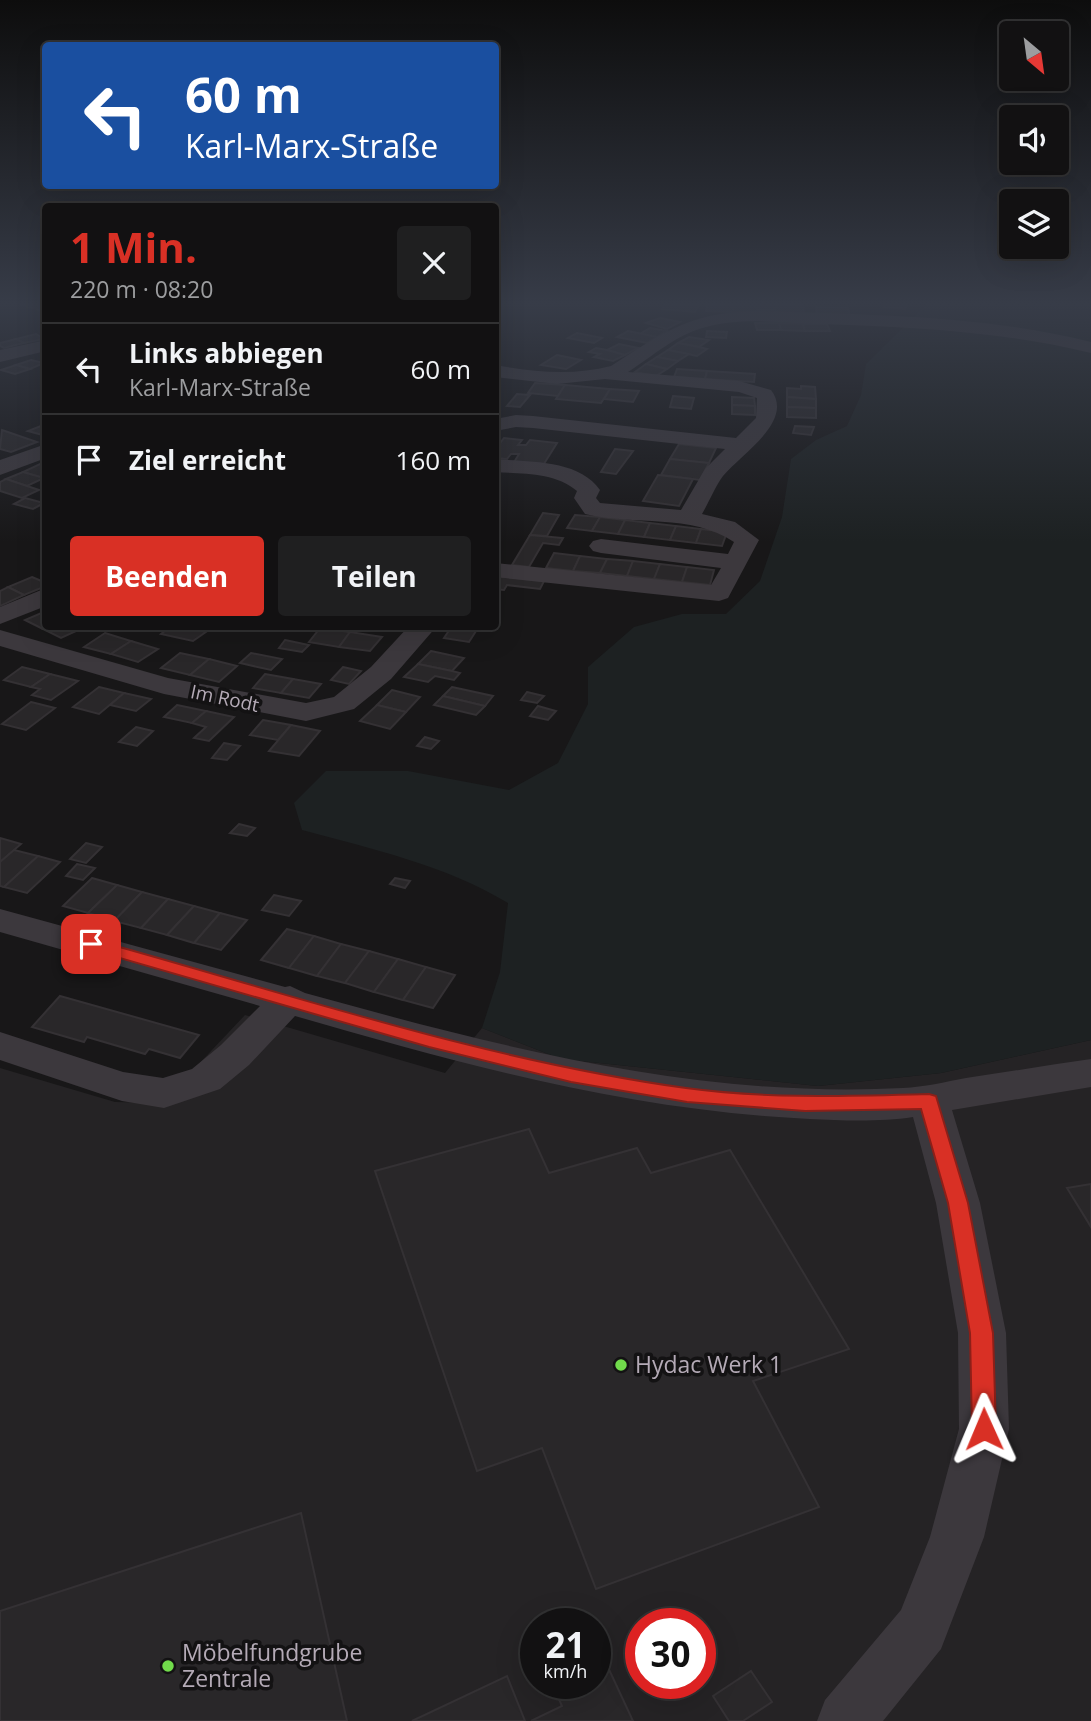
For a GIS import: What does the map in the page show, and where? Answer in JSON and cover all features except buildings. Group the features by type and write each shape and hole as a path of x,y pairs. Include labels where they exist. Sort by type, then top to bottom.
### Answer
{"street":[{"path":"658,381 745,387 763,392 769,409 765,420 713,474 688,518"},
{"path":"499,425 524,422 743,445"},
{"path":"499,436 612,446 671,437"},
{"path":"0,468 42,452"},
{"path":"499,465 552,472 580,481 589,490 585,498 593,509 688,518 727,527 747,540 719,593 499,570"},
{"path":"601,546 736,562"},
{"path":"0,615 42,598"},
{"name":"Im Rodt","path":"0,638 164,686 306,712 344,704 381,673 420,630"},
{"path":"0,920 290,999 442,1044 571,1075 687,1095 805,1104 929,1101 1091,1073"},
{"path":"0,1045 122,1086 164,1093 206,1079 235,1055 290,999"},
{"path":"846,1721 920,1629 957,1537 984,1429 982,1333 958,1203 929,1101"}],"shaded area":[{"path":"863,381 1091,381 1091,1040 941,1073 818,1086 561,1059 482,1028 500,972 508,903 434,868 302,830 294,803 326,771 408,771 509,790 558,763 588,704 588,667 634,627 682,614 726,614 760,581 782,517 791,459 816,440 847,426 861,395"},
{"path":"245,1015 445,1073 482,1028 561,1059 818,1086 941,1073 1091,1040 1091,1721 0,1721 0,1068 115,1102 162,1103"}],"place":[{"name":"Hydac Werk 1","path":"621,1365"},
{"name":"Möbelfundgrube Zentrale","path":"168,1666"}],"route":[{"path":"91,944 429,1041 571,1075 687,1095 805,1104 929,1101 958,1203 982,1333 984,1429"}]}
